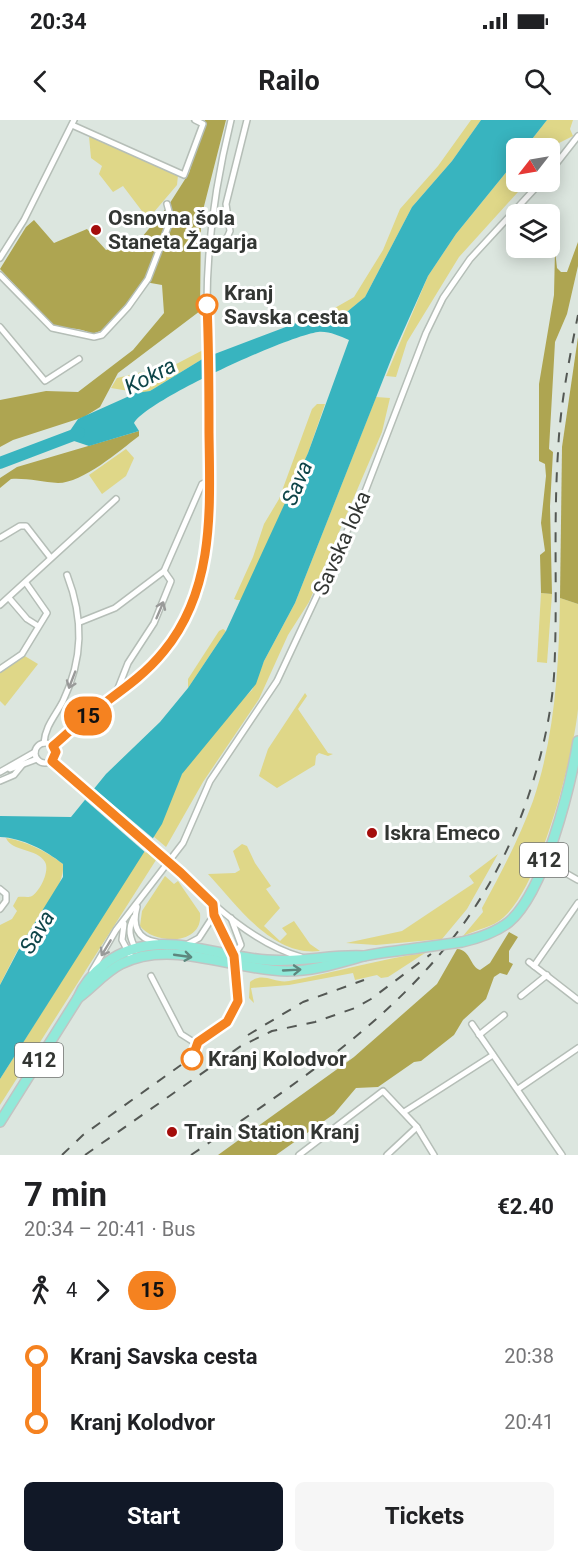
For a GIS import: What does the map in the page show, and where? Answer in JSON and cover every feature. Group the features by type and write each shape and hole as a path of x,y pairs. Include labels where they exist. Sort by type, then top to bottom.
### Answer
{"main road":[{"name":"412","path":"0,1122 89,978 114,957 159,953 234,961 290,971 340,964 364,956 462,942 492,933 508,922 523,905 566,801 578,741"},
{"name":"412","path":"78,998 133,954 164,944 186,945 234,961 311,960 341,954 364,956"}],"street":[{"path":"0,258 24,220 73,123 184,176 203,122 195,120"},
{"path":"53,746 162,654 189,612 205,556 210,480 209,244 214,203 231,120"},
{"path":"209,244 226,240 230,231 226,204 247,120"},
{"path":"560,159 578,136"},
{"name":"Savska loka","path":"89,978 116,930 183,843 214,775 277,681 363,497 419,351 443,298 470,259 532,192"},
{"path":"0,275 52,328 94,337 102,335 128,307 148,279 171,219 167,204"},
{"path":"2,332 45,381 79,359"},
{"path":"80,622 115,608 164,572 202,484 210,480"},
{"path":"0,605 116,499"},
{"path":"0,538 20,526 26,526 50,557"},
{"path":"115,696 124,671 154,623 171,581 164,572"},
{"path":"44,743 48,725 73,680 78,663 80,622 76,599 67,575"},
{"path":"0,669 22,654 47,613 26,583"},
{"path":"9,598 27,619 38,626"},
{"path":"0,772 24,760 44,743 53,746 56,752 52,761 46,763 37,759 24,760"},
{"path":"35,752 37,759"},
{"path":"0,781 14,774 24,760"},
{"path":"52,761 181,873 213,904 271,946 311,960"},
{"path":"562,871 578,880"},
{"path":"0,889 6,894 6,902 0,909"},
{"path":"578,903 532,964 578,1000"},
{"path":"133,954 129,925 134,917 137,904"},
{"path":"151,976 181,1034 192,1041 198,1042 227,1022 235,1011 238,1001 234,961 214,915 213,904"},
{"path":"229,914 241,945 234,961"},
{"path":"186,945 199,938 214,915"},
{"path":"134,917 138,933 149,941 164,944"},
{"path":"125,919 121,933 133,954"},
{"path":"521,996 547,975"},
{"path":"573,995 578,988"},
{"path":"479,1035 504,1015"},
{"path":"472,1024 562,1155"},
{"path":"518,1089 578,1048"},
{"path":"404,1112 493,1055"},
{"path":"299,1155 383,1091 417,1127 434,1155"},
{"path":"387,1155 417,1127"}],"shaded area":[{"path":"205,120 226,120 201,218 200,311 118,373 100,407 84,417 13,440 0,447 0,400 46,391 78,392 133,350 164,313 162,285 145,282 106,329 92,334 82,330 53,326 0,269 26,227 34,220 54,243 87,229 106,250 142,237 168,206 189,173"},
{"path":"471,120 481,120 452,161 412,207 365,297 348,311 336,314 333,309 354,297 383,250 400,209 438,166"},
{"path":"547,120 573,120 570,129 573,136 560,142 560,138 533,138"},
{"path":"89,136 178,175 177,185 148,219 123,186 113,192 99,174 102,166 91,158"},
{"path":"506,172 506,192 518,192 459,257 407,342 396,377 386,376 428,276 456,234"},
{"path":"578,242 578,266 567,314 555,342 549,449 553,452 550,506 552,594 541,593 540,555 545,551 541,523 546,476 545,464 539,461 539,384 554,295 555,258 557,268 561,272 567,272"},
{"path":"578,337 578,604 560,598 562,447"},
{"path":"203,350 204,358 150,391 141,393 111,388 117,378 142,372 161,372"},
{"path":"376,397 390,398 382,432 309,602 288,635 259,699 203,782 166,847 153,836 177,784 203,742 252,690 264,661 295,603"},
{"path":"317,404 325,404 308,453 242,600 234,599 253,557 264,524 279,499 312,409"},
{"path":"139,431 139,436 121,450 78,478 58,483 11,479 0,488 0,478 17,467"},
{"path":"126,449 134,458 126,476 102,494 89,475"},
{"path":"541,593 552,594 547,663 537,662"},
{"path":"560,598 578,604 578,709 570,757 553,819 530,877 518,900 499,921 463,936 483,912 482,908 503,869 533,801 551,726"},
{"path":"223,629 226,631 188,688 188,679 219,631"},
{"path":"23,655 38,664 5,706 0,701 0,672"},
{"path":"305,693 307,696 298,709 328,753 333,754 328,756 319,753 316,756 315,765 277,788 259,776 268,749"},
{"path":"6,838 22,842 50,855 63,864 63,873 55,894 22,943 0,985 0,925 12,919 17,911 13,906 18,897 30,897 35,893 41,885 46,870 45,862 36,854 14,846"},
{"path":"242,844 247,846 255,863 271,886 266,889 280,908 264,926 280,941 287,934 282,928 294,921 310,944 320,951 303,951 286,946 271,937 244,914 208,874 235,873 240,870 233,851"},
{"path":"144,850 156,860 0,1105 0,1079"},
{"path":"498,854 467,909 442,939 376,945 346,943 402,931 474,883 469,876"},
{"path":"165,876 174,884 178,881 200,913 199,924 194,932 186,937 166,939 156,937 140,926 142,911"},
{"path":"509,932 518,937 509,951 509,962 513,964 507,975 500,973 494,977 486,999 463,1020 454,1035 421,1061 414,1062 378,1087 356,1088 334,1114 276,1155 218,1155 354,1057 437,984 457,949 465,952 474,966 480,970 490,963"},
{"path":"425,953 388,977 381,978 377,975 355,980 353,973 289,985 251,988 254,1003 249,998 250,982 255,979 289,981"}],"water":[{"name":"Sava","path":"481,120 547,120 533,138 506,138 506,172 456,234 428,276 394,352 295,603 264,661 256,684 182,774 162,824 0,1079 0,985 21,945 63,877 63,864 33,846 0,837 0,816 71,817 106,774 160,722 188,688 226,631 308,453 349,340 322,332 302,336 220,370 165,399 145,412 134,423 139,431 89,446 65,438 78,419 136,393 150,391 204,358 307,319 348,311 365,297 412,207 452,161"}],"pier":[{"path":"92,787 155,840 146,853 83,798"}],"waterway":[{"name":"Kokra","path":"0,463 79,433"}],"railway":[{"path":"191,1155 297,1082 346,1045 392,1005 434,962 471,913 503,859 533,783 545,738 550,707 555,648 559,435 565,383 578,315"},
{"path":"85,1155 241,1046 272,1031 315,1022 355,1008 371,999 431,954"},
{"path":"248,1035 303,1002 364,980"},
{"path":"62,1155 83,1135 181,1065"}],"bus line":[{"name":"15","path":"192,1059 194,1047 227,1022 235,1011 238,1001 234,956 214,915 213,904 181,873 52,761 56,752 53,746 94,711 130,685 162,654 189,612 199,584 205,556 210,495 207,305"}],"place":[{"name":"Osnovna šola Staneta Žagarja","path":"96,230"},
{"name":"Kranj Savska cesta","path":"207,305"},
{"name":"Iskra Emeco","path":"372,833"},
{"name":"Kranj Kolodvor","path":"192,1059"},
{"name":"Train Station Kranj","path":"172,1132"}]}
